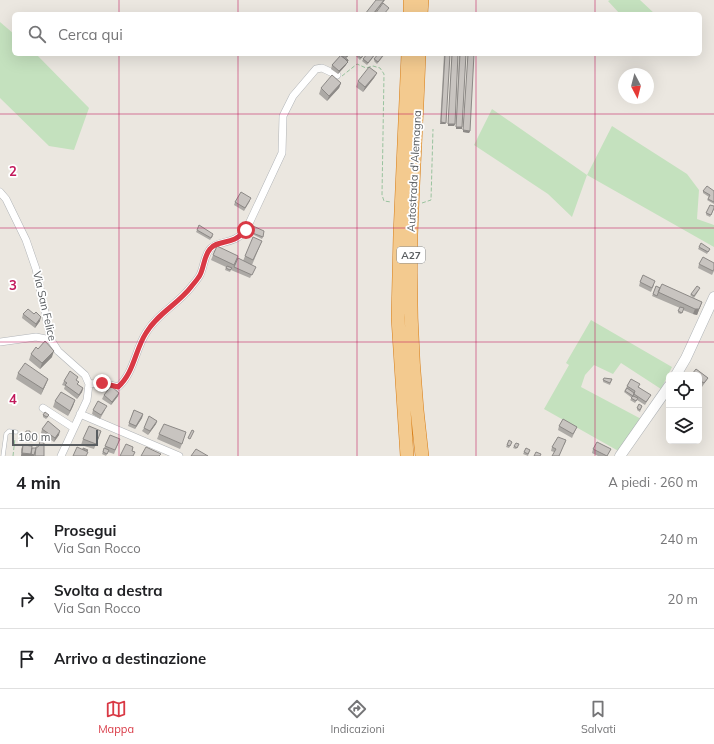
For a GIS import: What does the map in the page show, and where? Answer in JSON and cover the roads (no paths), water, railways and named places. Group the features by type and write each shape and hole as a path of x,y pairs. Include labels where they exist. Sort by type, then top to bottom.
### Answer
{"highway":[{"path":"410,0 410,12"},
{"path":"421,12 422,0"},
{"name":"Autostrada d'Alemagna","path":"407,456 398,318 408,56"},
{"name":"Autostrada d'Alemagna","path":"420,56 411,236 411,319 416,406 422,456"}],"main road":[{"path":"678,372 686,358 714,297"},
{"path":"620,456 666,390"}],"street":[{"path":"61,456 88,395 89,384 102,383 118,387 128,375 146,333 163,312 190,289 200,275 209,250 214,245 240,238 246,230 282,153 283,116 293,96 316,69 322,68 337,75"},
{"name":"Via San Felice","path":"0,192 6,199 32,255 51,340 58,351 85,375 89,384"},
{"path":"0,342 36,337 51,340"},
{"path":"43,408 74,428"},
{"path":"80,414 179,456"}],"lane":[{"path":"3,456 6,434 9,431 16,432"}]}
